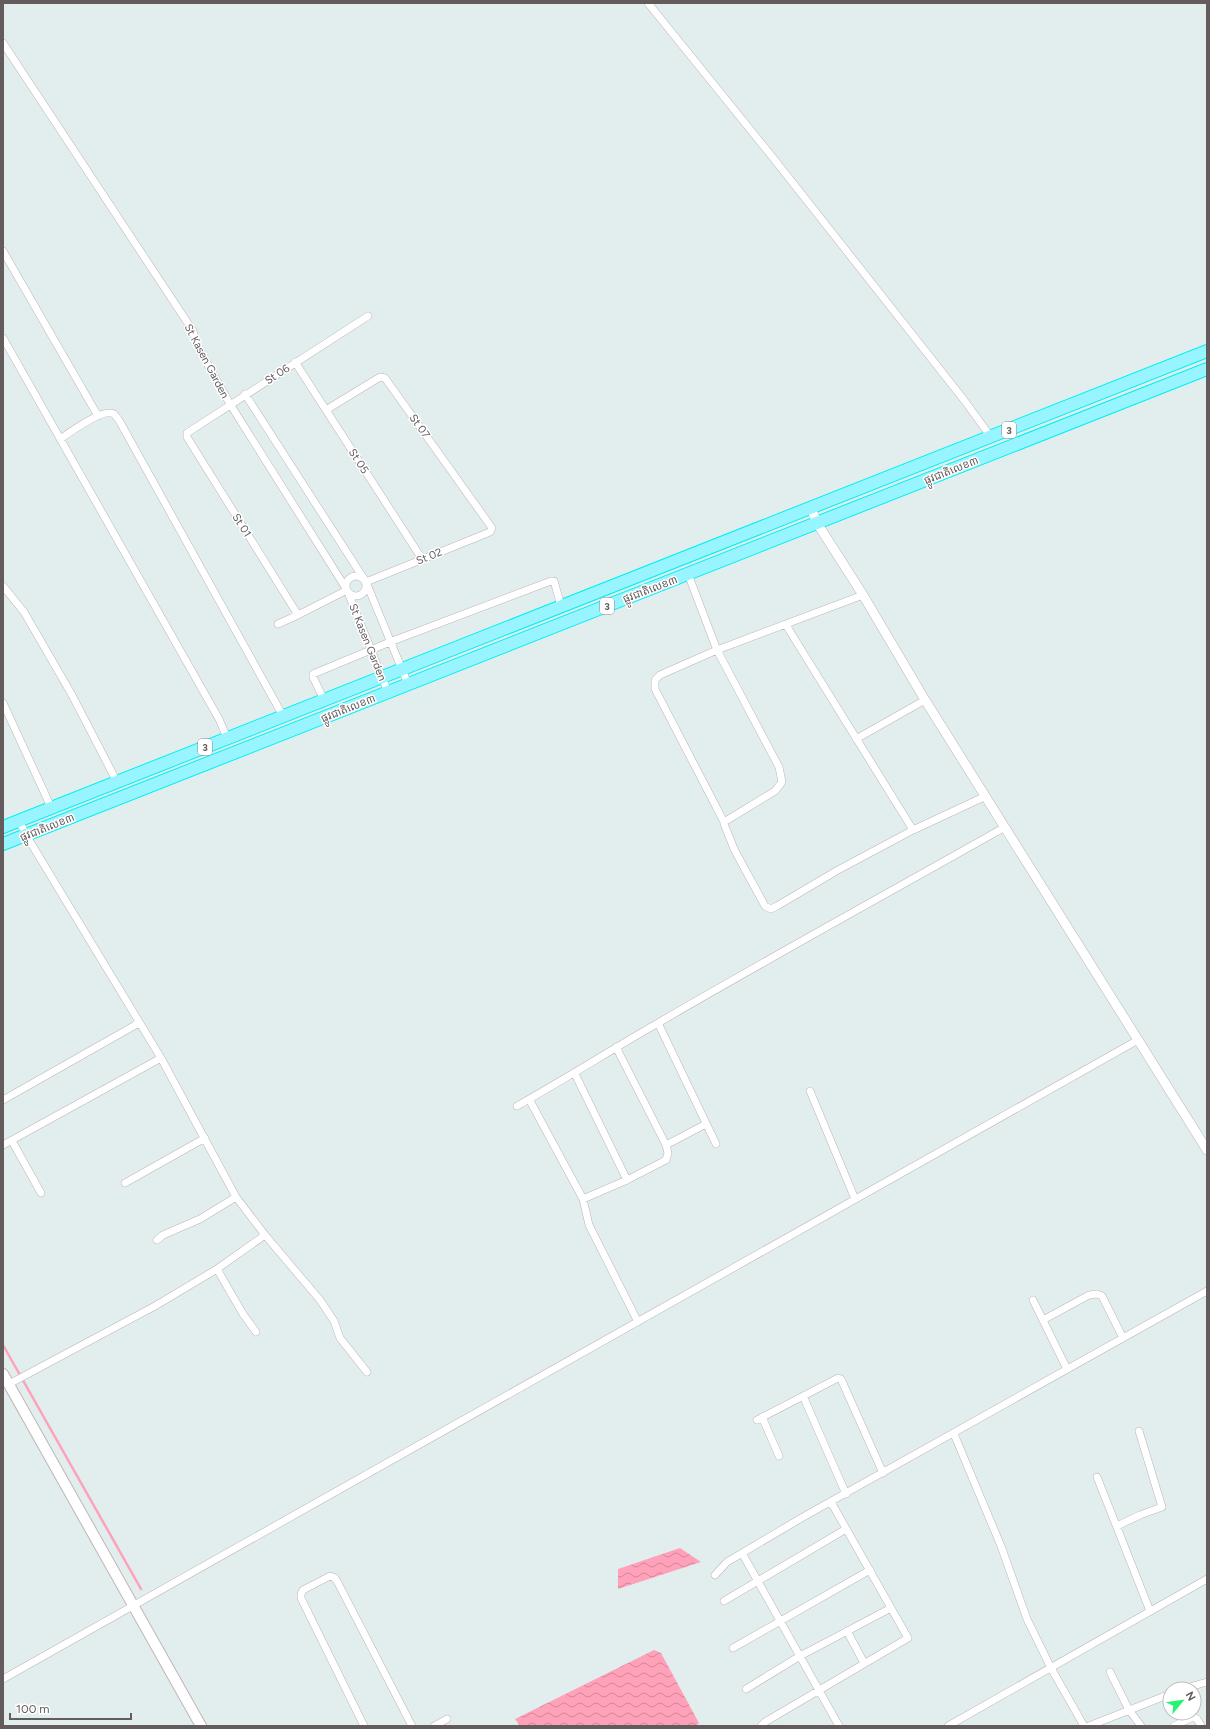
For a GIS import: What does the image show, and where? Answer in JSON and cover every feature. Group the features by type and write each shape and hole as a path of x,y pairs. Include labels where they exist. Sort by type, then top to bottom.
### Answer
{"highway":[{"name":"ផ្លូវជាតិលេខ៣","path":"3,826 1207,351"},
{"name":"ផ្លូវជាតិលេខ៣","path":"3,844 1207,369"}],"main road":[{"path":"3,1374 14,1382 134,1606 202,1726"}],"street":[{"path":"648,3 774,159 964,400 991,437"},
{"name":"St Kasen Garden","path":"3,43 193,330 198,347 230,404 347,590 388,692"},
{"path":"4,256 98,416"},
{"name":"St 06","path":"187,433 245,394 368,316"},
{"path":"3,338 219,719 227,738"},
{"name":"St 05","path":"296,362 422,559"},
{"name":"St 07","path":"326,410 380,377 385,378 492,528 491,531"},
{"name":"St Kasen Garden","path":"245,394 366,582 408,684"},
{"path":"60,439 98,416 109,412 114,414 120,422 283,716"},
{"name":"St 01","path":"187,433 187,436 298,615"},
{"path":"811,508 817,523 863,595 925,700 1207,1150"},
{"name":"St 02","path":"366,582 491,531"},
{"path":"688,574 717,650 779,767 782,782 775,791 724,822"},
{"path":"354,576 360,577 366,582 366,591 361,596 354,597 347,590 346,583 354,576"},
{"path":"324,700 313,674 390,642 551,581 554,581 561,606"},
{"path":"3,586 6,594 24,612 72,695 117,782"},
{"path":"278,624 347,590"},
{"path":"863,595 717,650 660,675 655,680 655,689 724,822 735,851 765,906 771,909 838,870 913,830 986,796"},
{"path":"786,625 913,830"},
{"path":"856,739 925,700"},
{"path":"3,703 51,807"},
{"path":"19,820 26,835 161,1058 236,1197 265,1235 320,1300 334,1321 340,1338 367,1372"},
{"path":"517,1106 575,1074 616,1047 752,968 840,921 1005,827"},
{"path":"3,1100 139,1023"},
{"path":"658,1023 716,1144"},
{"path":"3,1679 1138,1040"},
{"path":"583,1199 627,1180 666,1160 668,1153 666,1145 616,1047"},
{"path":"3,1146 161,1058"},
{"path":"575,1074 627,1180"},
{"path":"810,1091 855,1200"},
{"path":"529,1099 583,1199 589,1225 638,1322"},
{"path":"666,1145 706,1124"},
{"path":"125,1183 205,1138"},
{"path":"12,1141 41,1193"},
{"path":"157,1240 200,1219 236,1197"},
{"path":"14,1382 155,1306 217,1269 265,1235"},
{"path":"217,1269 243,1314 256,1332"},
{"path":"715,1575 727,1562 803,1517 954,1434 1207,1291"},
{"path":"1043,1320 1089,1295 1097,1294 1102,1296 1123,1338"},
{"path":"1033,1300 1067,1369"},
{"path":"779,1456 760,1418 838,1378 841,1379 883,1473"},
{"path":"803,1396 846,1494"},
{"path":"1117,1526 1162,1507 1139,1431"},
{"path":"954,1434 1001,1546 1027,1619 1051,1668 1084,1726"},
{"path":"1097,1477 1150,1611"},
{"path":"761,1726 765,1722 908,1638 831,1502"},
{"path":"724,1601 846,1529"},
{"path":"742,1553 839,1726"},
{"path":"733,1648 870,1570"},
{"path":"364,1726 301,1598 303,1590 330,1576 338,1583 412,1726"},
{"path":"948,1726 1207,1579"},
{"path":"746,1689 800,1656 891,1608"},
{"path":"847,1631 864,1663"},
{"path":"1110,1672 1129,1710 1141,1726"},
{"path":"1089,1726 1162,1697"},
{"path":"1174,1726 1193,1717 1201,1726"},
{"path":"434,1726 447,1719"}],"water":[{"path":"680,1548 701,1562 618,1589 618,1569"},
{"path":"654,1650 661,1653 699,1723 696,1726 520,1726 515,1719"}],"waterway":[{"path":"3,1345 141,1589"}]}
